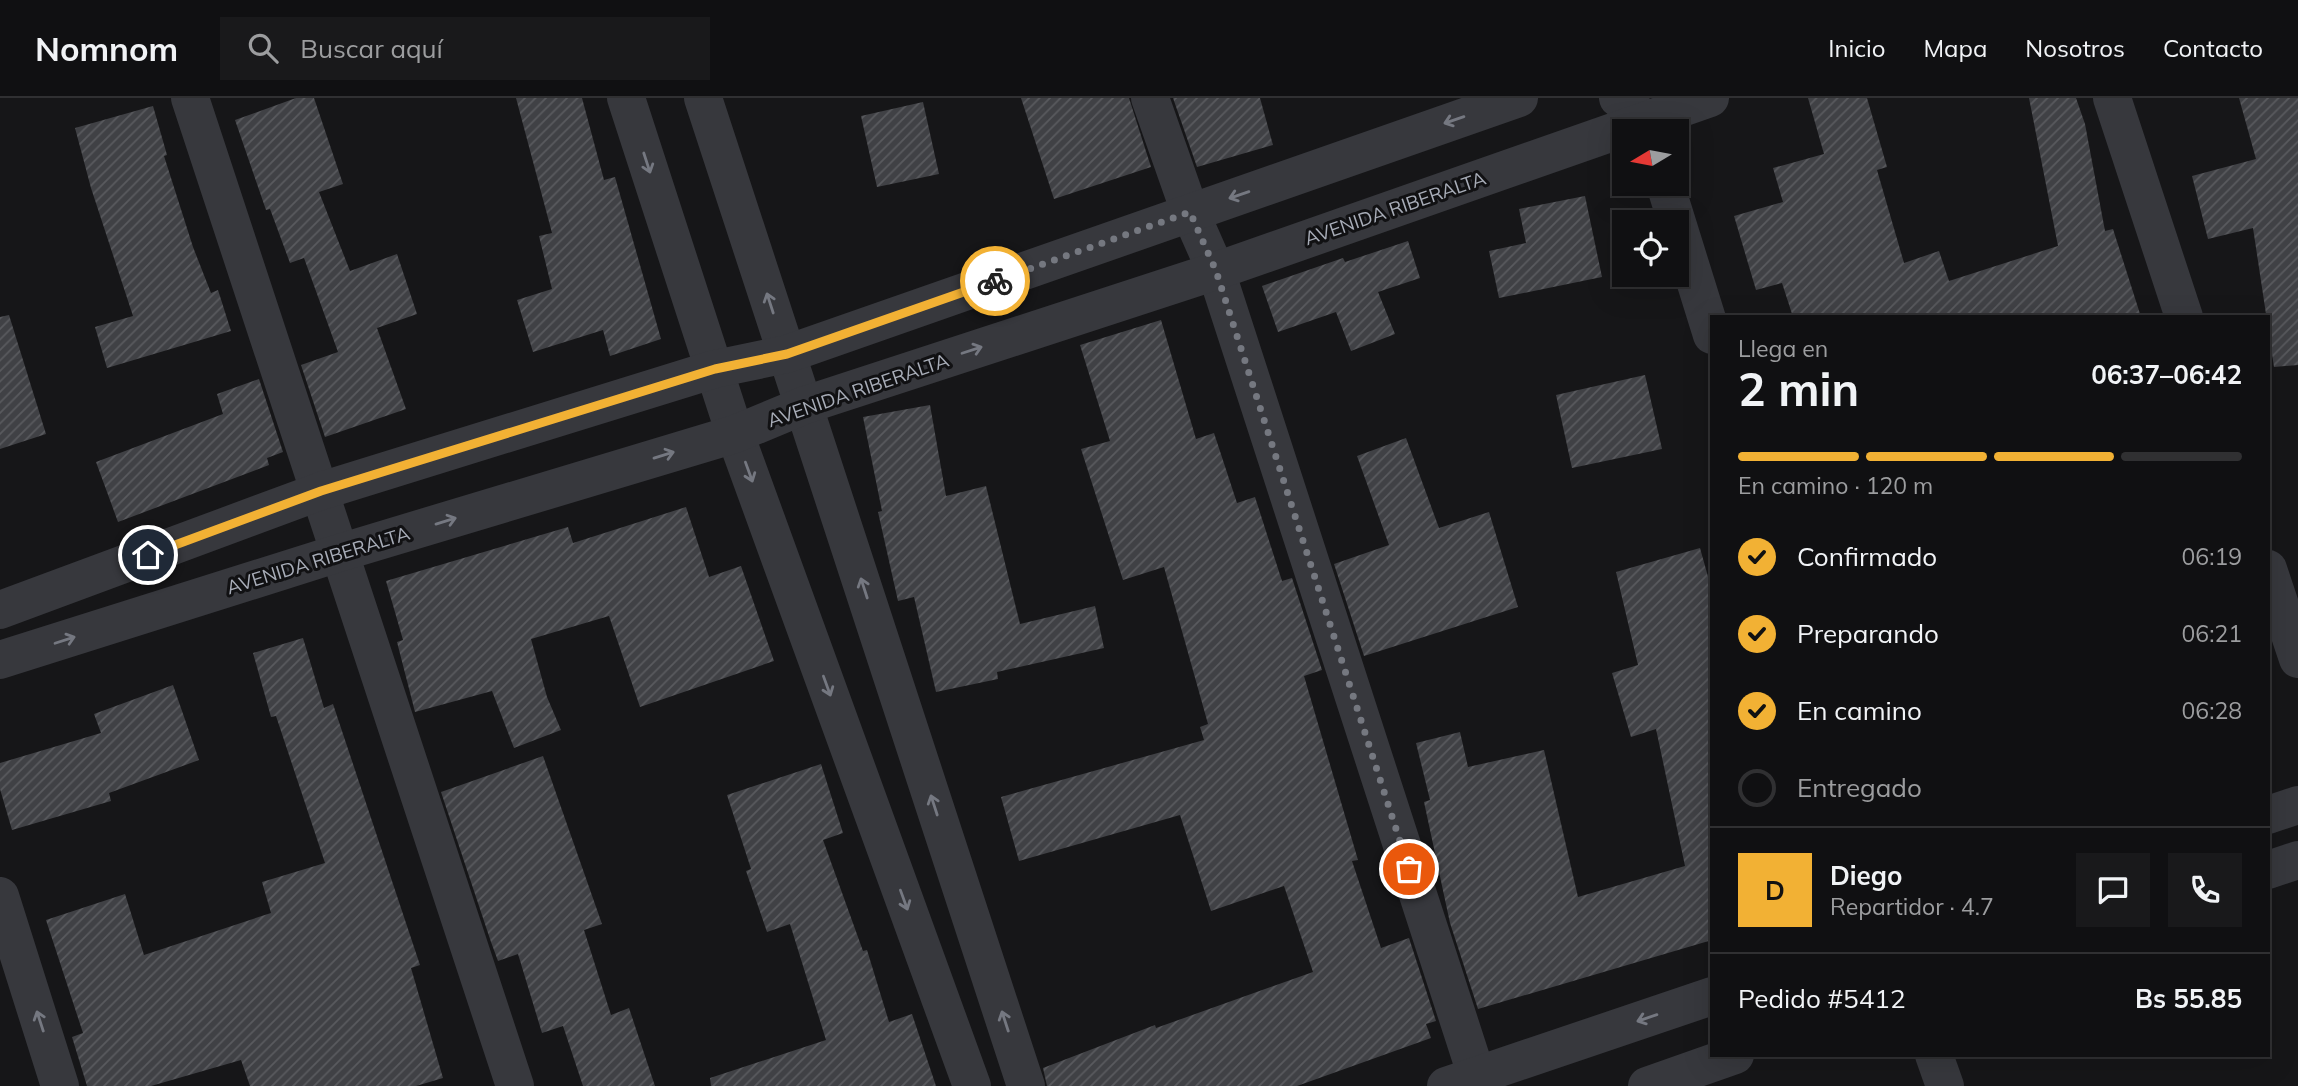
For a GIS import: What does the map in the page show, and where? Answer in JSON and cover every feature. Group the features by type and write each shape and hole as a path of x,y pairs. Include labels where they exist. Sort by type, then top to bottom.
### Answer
{"street":[{"path":"190,98 515,1086"},
{"path":"626,98 735,434 972,1086"},
{"path":"703,98 1026,1086"},
{"path":"1150,98 1190,212 1216,271 1468,1083 1710,997"},
{"path":"0,610 321,491 715,369 787,354 1519,98"},
{"name":"AVENIDA RIBERALTA","path":"0,660 339,553 735,434 805,405 1216,271 1640,112 1710,98"},
{"path":"2112,98 2184,315"},
{"path":"1669,196 1710,329"},
{"path":"2270,575 2298,659"},
{"path":"2270,814 2298,805"},
{"path":"2270,869 2298,860"},
{"path":"0,896 60,1086"},
{"path":"1647,1086 1729,1057"},
{"path":"1935,1057 1945,1086"}],"building":[{"path":"296,98 314,98 343,184 319,192 350,271 397,254 417,314 377,328 406,409 325,437 301,365 338,352 304,258 290,263 270,209 266,210 235,120"},
{"path":"516,98 582,98 604,180 615,177 661,339 610,356 603,330 533,352 517,300 552,289 539,236 552,233"},
{"path":"1021,98 1129,98 1151,167 1054,199"},
{"path":"1173,98 1260,98 1273,145 1197,167"},
{"path":"1808,98 1867,98 1887,167 1877,170 1904,263 1939,251 1949,281 2058,246 2029,98 2076,98 2085,124 2105,231 2113,229 2140,315 1792,315 1782,283 1756,290 1734,216 1783,202 1773,168 1824,154"},
{"path":"2239,98 2298,98 2298,365 2274,367 2270,315 2266,315 2253,228 2208,239 2192,176 2256,159"},
{"path":"923,102 939,174 877,187 861,116"},
{"path":"153,106 167,155 164,156 193,247 211,293 218,290 231,331 107,368 95,327 133,316 91,188 75,128"},
{"path":"1585,196 1602,277 1499,298 1489,251 1526,243 1519,209"},
{"path":"1408,241 1420,278 1378,292 1395,334 1351,351 1336,312 1278,332 1262,286 1343,258 1345,262"},
{"path":"9,315 46,434 0,449 0,317"},
{"path":"1161,320 1196,439 1214,433 1237,503 1255,497 1282,581 1292,578 1322,670 1304,676 1358,860 1352,861 1381,948 1409,938 1436,1021 1426,1024 1431,1038 1297,1086 1047,1086 1043,1068 1155,1025 1156,1028 1313,972 1284,886 1211,911 1180,815 1019,861 1001,797 1204,740 1200,727 1208,724 1164,567 1123,580 1081,449 1110,441 1080,345"},
{"path":"1645,375 1662,449 1572,468 1556,395"},
{"path":"259,379 283,452 267,458 269,465 118,522 96,462 223,414 217,394"},
{"path":"930,405 946,496 986,486 1020,624 1095,606 1104,648 997,672 998,679 936,692 914,597 898,601 878,512 882,511 863,417"},
{"path":"1406,438 1439,528 1489,512 1518,607 1364,656 1334,564 1389,545 1357,456"},
{"path":"686,507 709,577 741,566 774,661 640,707 609,616 531,639 547,697 561,730 514,748 492,691 415,712 397,642 403,640 386,581 568,527 573,543"},
{"path":"1700,548 1710,584 1710,941 1478,1009 1450,923 1424,802 1430,800 1416,743 1460,732 1468,767 1544,750 1578,897 1685,866 1656,729 1631,737 1612,673 1638,665 1616,572"},
{"path":"303,638 324,708 333,704 420,965 411,968 443,1078 416,1086 250,1086 241,1060 151,1086 87,1086 72,1037 83,1033 46,920 125,894 144,955 271,913 262,882 325,863 276,716 271,717 253,653"},
{"path":"173,685 199,760 109,793 111,801 12,830 0,789 0,763 101,733 94,714"},
{"path":"543,756 602,924 584,930 611,1015 629,1008 655,1086 583,1086 563,1026 542,1033 518,954 498,961 491,942 441,792"},
{"path":"821,764 843,833 823,840 863,951 867,950 889,1022 912,1014 936,1086 711,1086 710,1078 826,1040 790,924 767,932 746,871 751,869 727,795"}],"way so far":[{"path":"995,281 1190,212 1216,271 1409,869"}],"route":[{"path":"148,555 321,491 715,369 787,354 995,281"}]}
